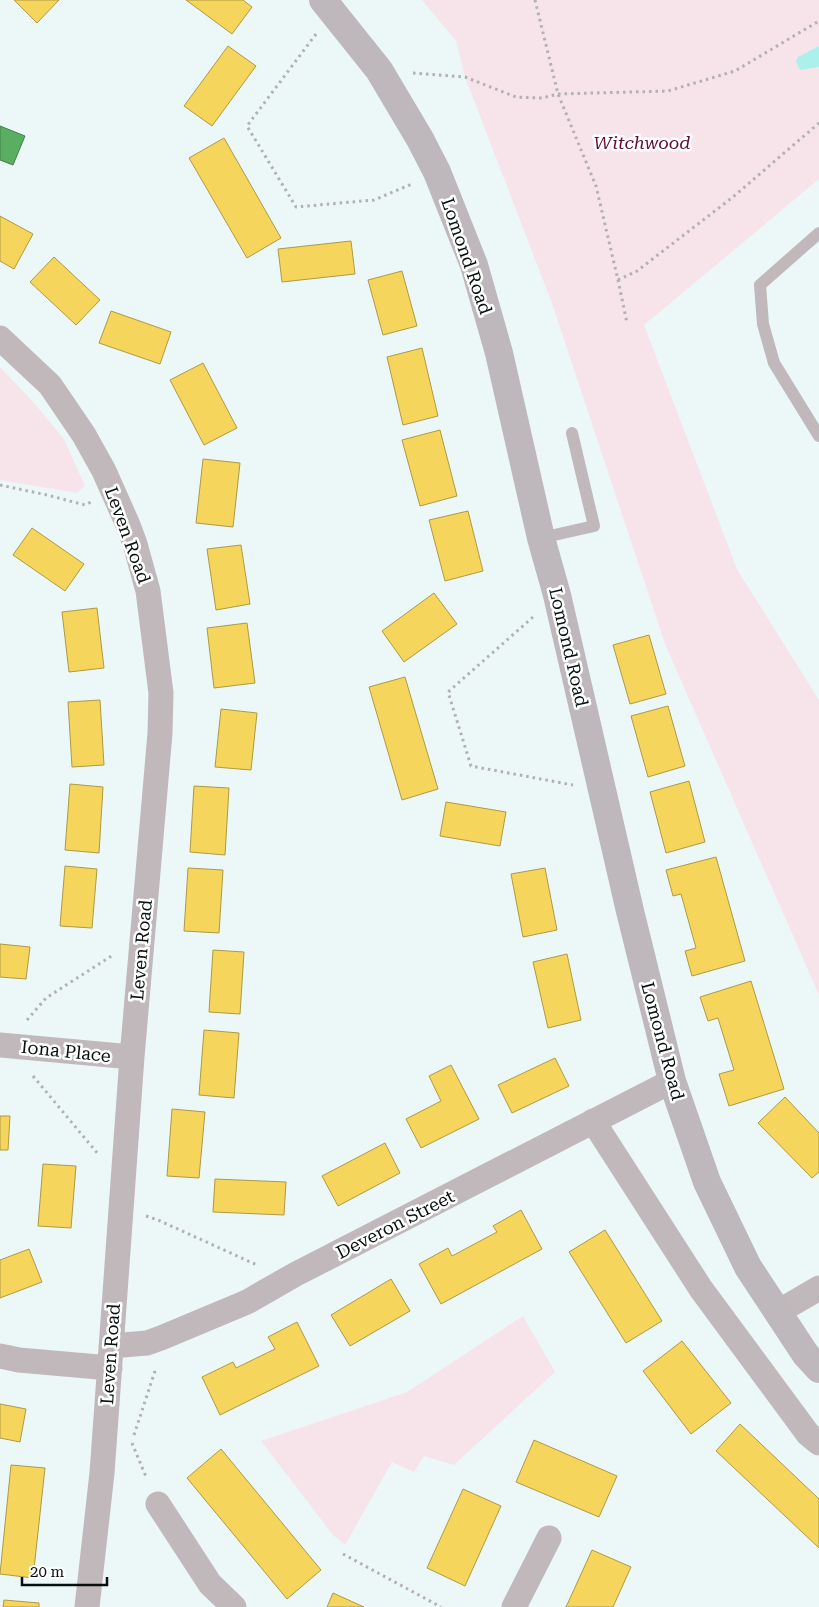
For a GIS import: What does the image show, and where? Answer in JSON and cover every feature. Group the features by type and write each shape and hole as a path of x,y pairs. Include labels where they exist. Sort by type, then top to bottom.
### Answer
{"street":[{"name":"Lomond Road","path":"328,6 379,70 420,138 437,172 474,266 499,353 541,538 557,595 672,1081 707,1182 748,1268 806,1355 819,1369"},
{"name":"Leven Road","path":"0,338 50,385 84,435 112,489 135,544 148,591 160,693 160,733 132,1058 102,1473 87,1607"},
{"name":"Iona Place","path":"0,1044 132,1058"},
{"name":"Deveron Street","path":"0,1356 19,1360 110,1357 247,1302 296,1274 672,1081"},
{"path":"593,1121 701,1289 808,1434 819,1444"},
{"path":"778,1312 819,1288"},
{"path":"158,1504 210,1584 234,1607"},
{"path":"514,1607 549,1538"}],"lane":[{"path":"819,233 760,285 763,324 774,362 819,436"},
{"path":"541,538 594,526 572,433"}],"path":[{"path":"535,0 558,94 596,186 626,323"},
{"path":"328,6 247,126 296,207 374,200 408,185"},
{"path":"379,70 466,76 516,97 542,98 558,94 668,91 735,70 819,21"},
{"path":"618,280 637,271 733,198 819,123"},
{"path":"0,485 85,505 112,489"},
{"path":"557,595 448,692 471,766 602,791"},
{"path":"158,1220 271,1271 296,1274"},
{"path":"154,1340 158,1363 132,1441 158,1504"},
{"path":"343,1554 441,1607"}],"green space":[{"name":"Witchwood","path":"422,0 819,0 819,46 799,57 800,70 819,67 819,179 644,325 737,569 819,700 819,995 665,644 553,306 465,77 456,41"},
{"path":"0,367 64,439 85,486 77,493 0,480"},
{"path":"523,1316 555,1372 454,1465 424,1456 414,1472 392,1462 345,1545 333,1535 261,1441 407,1392"}],"water":[{"path":"819,46 819,67 800,70 796,61 798,57"}],"building: Homes":[{"path":"14,0 59,0 37,23"},
{"path":"186,0 243,0 252,7 232,34"},
{"path":"228,46 256,66 212,126 184,106"},
{"path":"224,138 281,238 247,258 189,158"},
{"path":"0,216 33,234 14,269 0,261"},
{"path":"351,241 355,274 282,282 278,249"},
{"path":"54,257 100,300 76,325 30,282"},
{"path":"402,271 417,326 383,335 368,280"},
{"path":"111,311 171,332 160,364 99,343"},
{"path":"422,348 438,416 403,425 387,357"},
{"path":"203,363 237,428 204,445 170,380"},
{"path":"440,430 457,496 420,506 402,440"},
{"path":"203,459 240,463 233,527 196,523"},
{"path":"468,511 483,571 445,581 429,520"},
{"path":"32,528 84,564 65,591 13,555"},
{"path":"241,545 250,604 216,610 207,549"},
{"path":"434,593 457,624 404,662 382,631"},
{"path":"97,608 104,668 69,672 62,612"},
{"path":"247,623 255,683 214,688 207,628"},
{"path":"649,635 666,694 630,704 613,645"},
{"path":"405,677 438,789 402,800 369,687"},
{"path":"100,700 104,765 72,767 68,702"},
{"path":"668,706 685,766 648,777 631,716"},
{"path":"221,709 257,713 251,770 215,767"},
{"path":"689,781 705,842 666,853 650,792"},
{"path":"70,784 103,787 99,853 65,850"},
{"path":"194,786 229,788 225,855 190,852"},
{"path":"446,802 506,812 500,846 440,836"},
{"path":"716,857 745,961 692,976 685,951 696,948 681,894 673,896 666,870"},
{"path":"65,866 97,869 92,928 60,926"},
{"path":"188,868 223,870 219,933 184,931"},
{"path":"545,868 557,930 523,937 511,874"},
{"path":"0,944 30,947 26,979 0,977"},
{"path":"213,950 244,952 240,1014 209,1012"},
{"path":"567,954 581,1020 548,1028 533,962"},
{"path":"751,981 784,1089 729,1106 719,1074 734,1070 718,1018 708,1021 700,997"},
{"path":"204,1030 239,1033 234,1098 199,1095"},
{"path":"555,1058 569,1086 512,1113 498,1085"},
{"path":"451,1065 479,1119 421,1148 406,1119 441,1101 429,1076"},
{"path":"785,1097 819,1133 819,1172 812,1178 758,1123"},
{"path":"172,1109 205,1112 199,1178 167,1176"},
{"path":"0,1116 10,1116 8,1150 0,1150"},
{"path":"385,1143 400,1173 338,1206 322,1176"},
{"path":"43,1164 76,1166 71,1228 38,1226"},
{"path":"215,1179 286,1182 284,1215 213,1212"},
{"path":"521,1210 542,1249 441,1304 419,1264 448,1248 452,1256 497,1232 493,1226"},
{"path":"605,1230 662,1321 626,1343 569,1252"},
{"path":"29,1249 42,1282 0,1298 0,1260"},
{"path":"391,1279 410,1311 350,1346 331,1315"},
{"path":"297,1322 319,1366 220,1415 202,1377 233,1362 236,1368 275,1349 268,1337"},
{"path":"682,1341 731,1403 691,1434 643,1371"},
{"path":"0,1404 26,1409 20,1442 0,1438"},
{"path":"740,1424 819,1499 819,1548 716,1451"},
{"path":"534,1440 617,1476 599,1517 516,1482"},
{"path":"221,1449 321,1570 287,1599 187,1478"},
{"path":"11,1465 45,1468 33,1578 0,1574"},
{"path":"463,1489 501,1506 465,1586 427,1568"},
{"path":"592,1550 631,1567 613,1607 566,1607"},
{"path":"333,1593 364,1607 327,1607"},
{"path":"4,1600 39,1603 39,1607 3,1607"}],"building: Public":[{"path":"0,126 25,136 13,165 0,160"}]}
